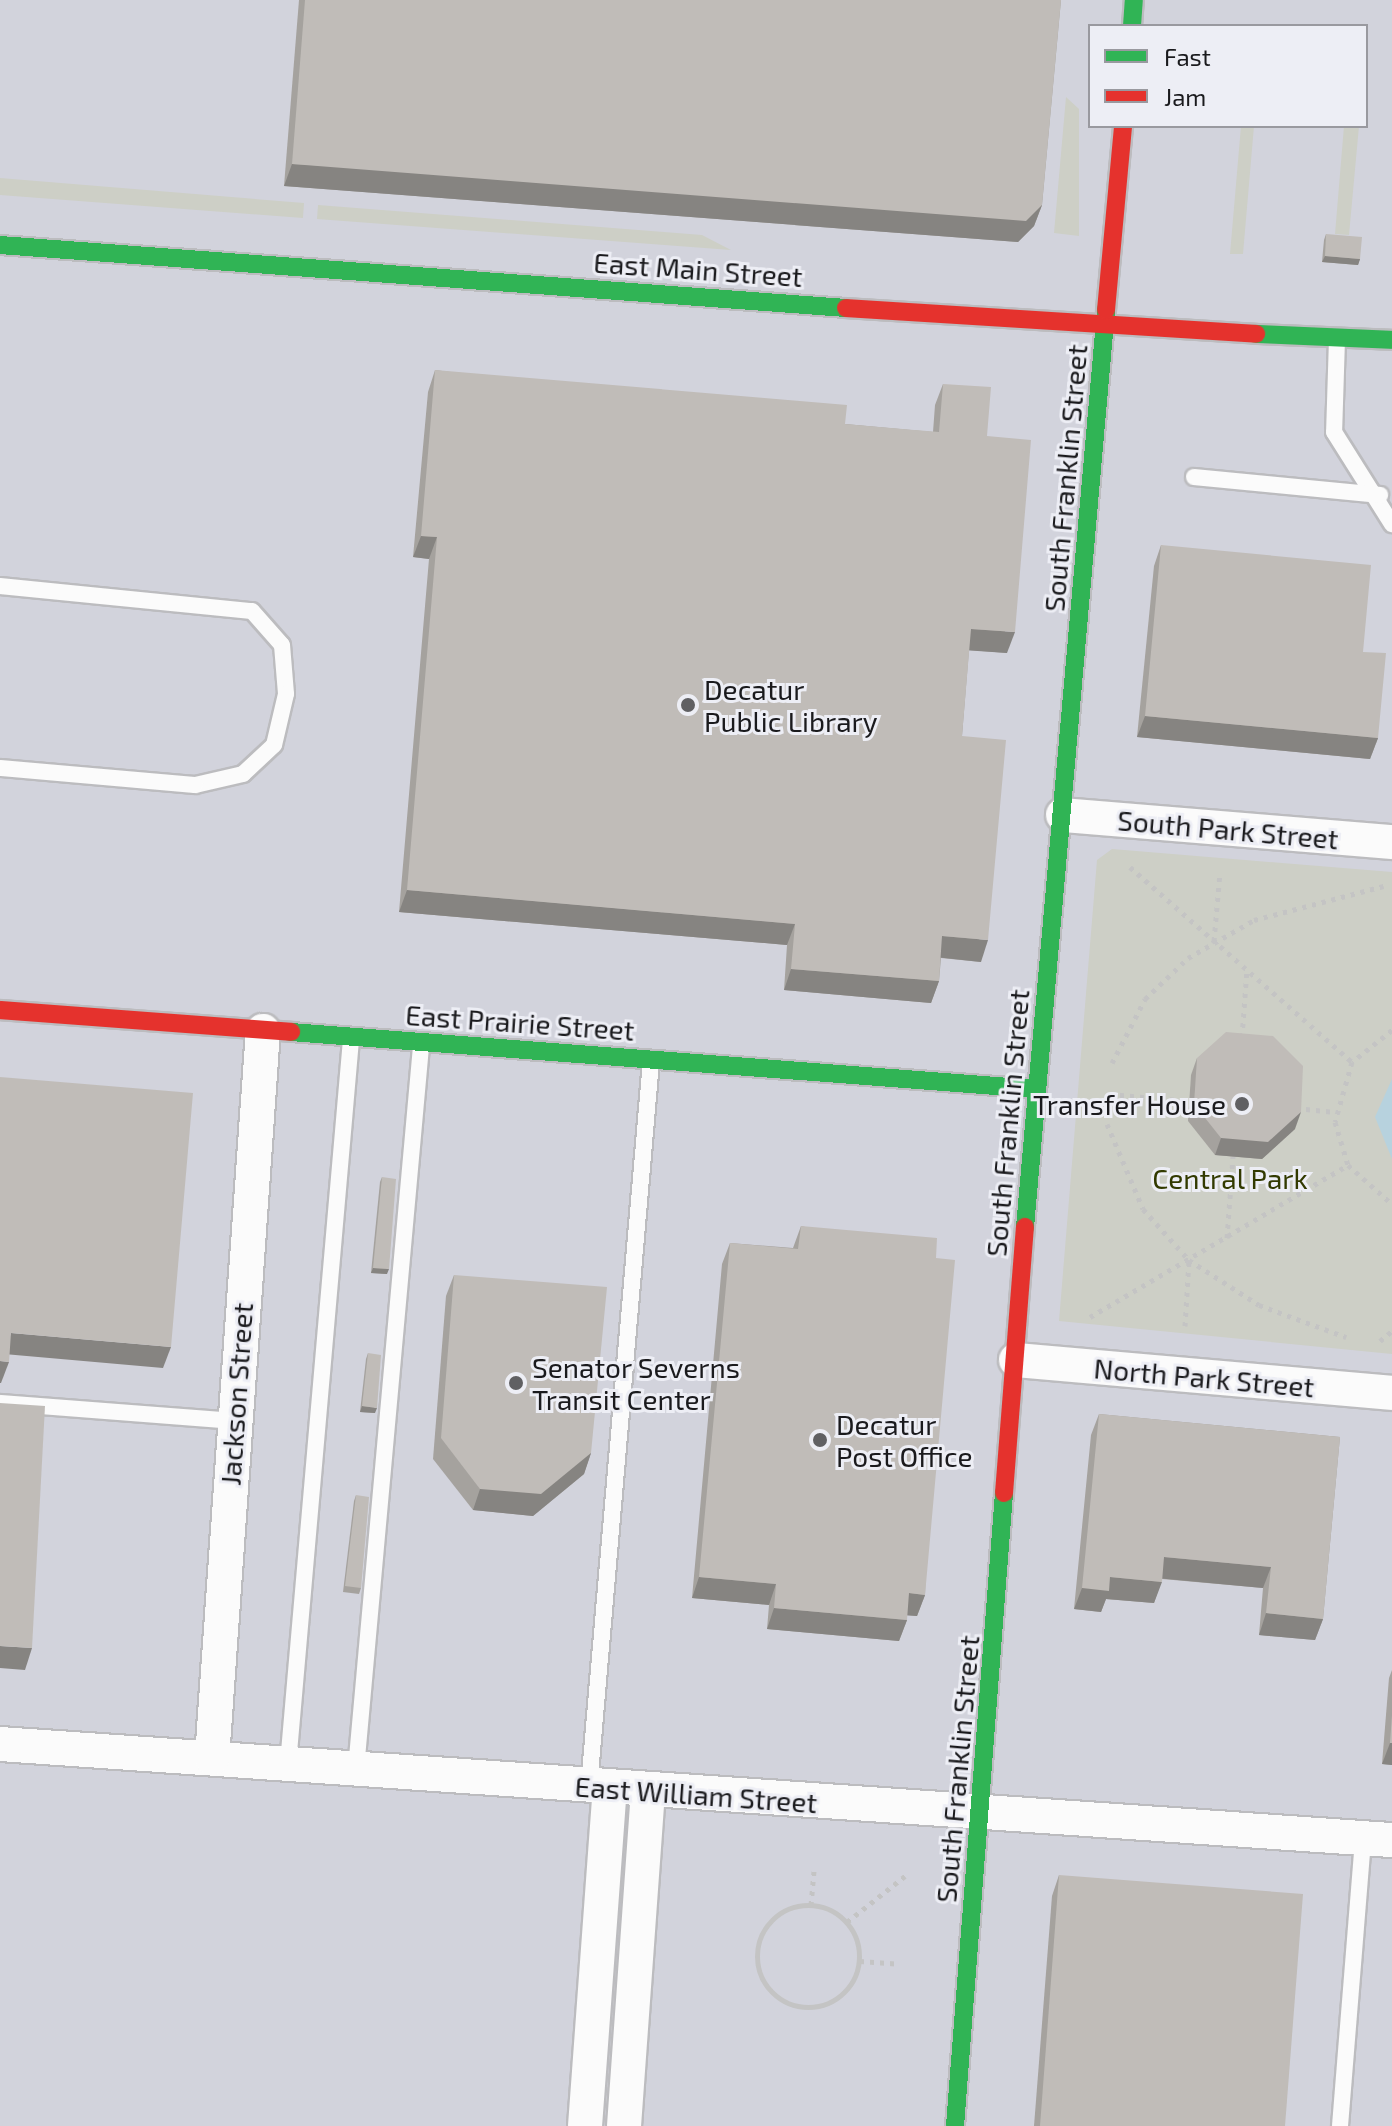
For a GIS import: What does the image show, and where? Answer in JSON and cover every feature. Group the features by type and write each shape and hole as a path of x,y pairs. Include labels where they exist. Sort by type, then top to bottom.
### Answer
{"street":[{"path":"1132,24 1134,0"},
{"name":"South Franklin Street","path":"955,2126 1036,1089 1123,128"},
{"name":"East Main Street","path":"0,245 1106,327 1392,340"},
{"name":"South Park Street","path":"1063,815 1392,842"},
{"name":"East Prairie Street","path":"0,1010 1036,1089"},
{"name":"Jackson Street","path":"212,1758 233,1421 263,1031"},
{"name":"North Park Street","path":"1016,1360 1392,1393"},
{"name":"East William Street","path":"0,1744 1378,1839"},
{"path":"585,2126 599,1787"},
{"path":"624,2126 648,1790"}],"lane":[{"path":"1337,336 1334,432 1380,495 1392,524"},
{"path":"1194,477 1380,495"},
{"path":"0,586 252,611 282,645 286,694 274,745 243,774 195,785 0,768"},
{"path":"288,1764 351,1037"},
{"path":"356,1769 421,1042"},
{"path":"599,1787 651,1060"},
{"path":"0,1403 233,1421"},
{"path":"1340,2126 1378,1839"}],"path":[{"path":"1130,867 1352,1062"},
{"path":"1214,942 1220,873"},
{"path":"1112,1063 1145,999 1214,942 1294,907 1384,886"},
{"path":"1241,1050 1247,969"},
{"path":"1392,1030 1352,1062 1335,1112 1348,1165 1392,1204"},
{"path":"1110,1094 1189,1101"},
{"path":"1296,1108 1335,1112"},
{"path":"1107,1124 1143,1209 1189,1260 1259,1305 1346,1337"},
{"path":"1227,1239 1233,1156"},
{"path":"1090,1317 1348,1165"},
{"path":"1185,1326 1189,1260"},
{"path":"1380,1341 1392,1331"},
{"path":"811,1905 814,1871"},
{"path":"847,1922 905,1876"},
{"path":"811,1905 847,1922 859,1961 848,1988 822,2005 792,2004 768,1987 758,1967 762,1934 785,1910 811,1905"},
{"path":"859,1961 899,1964"}],"shaded area":[{"path":"0,0 1392,0 1392,2126 0,2126"}],"green space":[{"path":"1066,97 1079,109 1079,236 1054,233"},
{"path":"1241,128 1254,128 1243,254 1230,254"},
{"path":"1344,128 1359,128 1349,235 1335,234"},
{"path":"0,178 304,203 303,218 0,195"},
{"path":"318,205 702,235 731,250 317,219"},
{"name":"Central Park","path":"1112,849 1392,872 1392,1354 1059,1321 1097,860"}],"water":[{"path":"1392,1079 1392,1159 1375,1117"}],"building":[{"path":"305,0 1061,0 1042,205 1026,221 292,164"},
{"path":"1326,234 1362,237 1360,259 1325,256"},
{"name":"Decatur Public Library","path":"435,370 847,405 845,424 939,432 943,384 991,387 987,436 1031,440 1015,632 971,629 962,736 1006,740 988,940 942,936 939,981 791,969 795,924 407,890 437,537 421,536"},
{"path":"1161,545 1371,565 1363,652 1386,653 1378,738 1145,716"},
{"name":"Transfer House","path":"1226,1032 1273,1036 1303,1066 1301,1112 1268,1142 1221,1138 1194,1104 1197,1058"},
{"path":"0,1077 193,1093 171,1347 11,1333 9,1362 0,1361"},
{"path":"382,1177 396,1179 389,1269 373,1268"},
{"name":"Decatur Post Office","path":"801,1226 937,1238 936,1258 955,1260 925,1595 909,1593 907,1620 774,1608 776,1584 699,1577 730,1243 798,1249"},
{"name":"Senator Severns Transit Center","path":"454,1275 607,1287 591,1453 541,1494 480,1489 441,1438"},
{"path":"368,1353 381,1355 377,1408 362,1406"},
{"path":"0,1403 45,1406 32,1648 0,1646"},
{"path":"1099,1414 1340,1437 1323,1619 1266,1613 1271,1567 1164,1557 1162,1582 1110,1577 1109,1591 1082,1588"},
{"path":"356,1495 369,1497 361,1588 345,1586"},
{"path":"1059,1875 1303,1894 1285,2126 1040,2126"}],"traffic: fast":[{"path":"1132,24 1134,0"},
{"path":"0,245 846,308"},
{"path":"1025,1227 1106,310"},
{"path":"1256,334 1392,340"},
{"path":"291,1032 1036,1089"},
{"path":"955,2126 1004,1493"}],"traffic: jam":[{"path":"1106,310 1123,128"},
{"path":"846,308 1256,334"},
{"path":"0,1010 291,1032"},
{"path":"1004,1493 1025,1227"}],"place":[{"name":"Decatur Public Library","path":"688,705"},
{"name":"Transfer House","path":"1242,1104"},
{"name":"Senator Severns Transit Center","path":"516,1383"},
{"name":"Decatur Post Office","path":"820,1440"}]}
